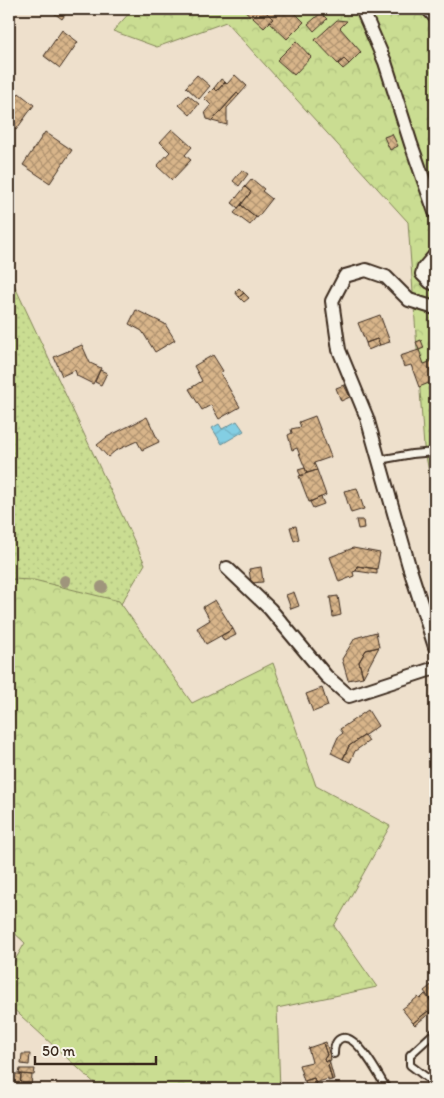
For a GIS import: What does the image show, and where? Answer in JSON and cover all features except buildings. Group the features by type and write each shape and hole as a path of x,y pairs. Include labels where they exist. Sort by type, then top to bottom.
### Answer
{"street":[{"path":"362,9 385,62 435,212"},
{"path":"428,9 435,17"},
{"path":"434,256 424,268 422,274 435,284"},
{"path":"435,308 409,300 386,277 366,270 345,276 332,300 339,350 367,418 409,566 435,647"},
{"path":"227,568 270,608 326,676 349,696 435,668"}],"lane":[{"path":"379,460 435,452"},
{"path":"435,1032 410,1055 410,1064 435,1084"},
{"path":"334,1054 334,1046 339,1040 350,1038 367,1056 387,1089"}],"green space":[{"path":"133,9 435,9 435,500 424,447 408,222 226,22 157,47 113,31"},
{"path":"9,274 145,564 121,604 9,605"},
{"path":"9,579 34,580 119,601 192,703 273,663 316,786 390,826 334,926 377,987 277,1008 280,1089 101,1089 9,1005 9,970 25,943 9,928"}],"water":[{"path":"237,421 244,431 222,444 212,428 219,424 222,429"}]}
